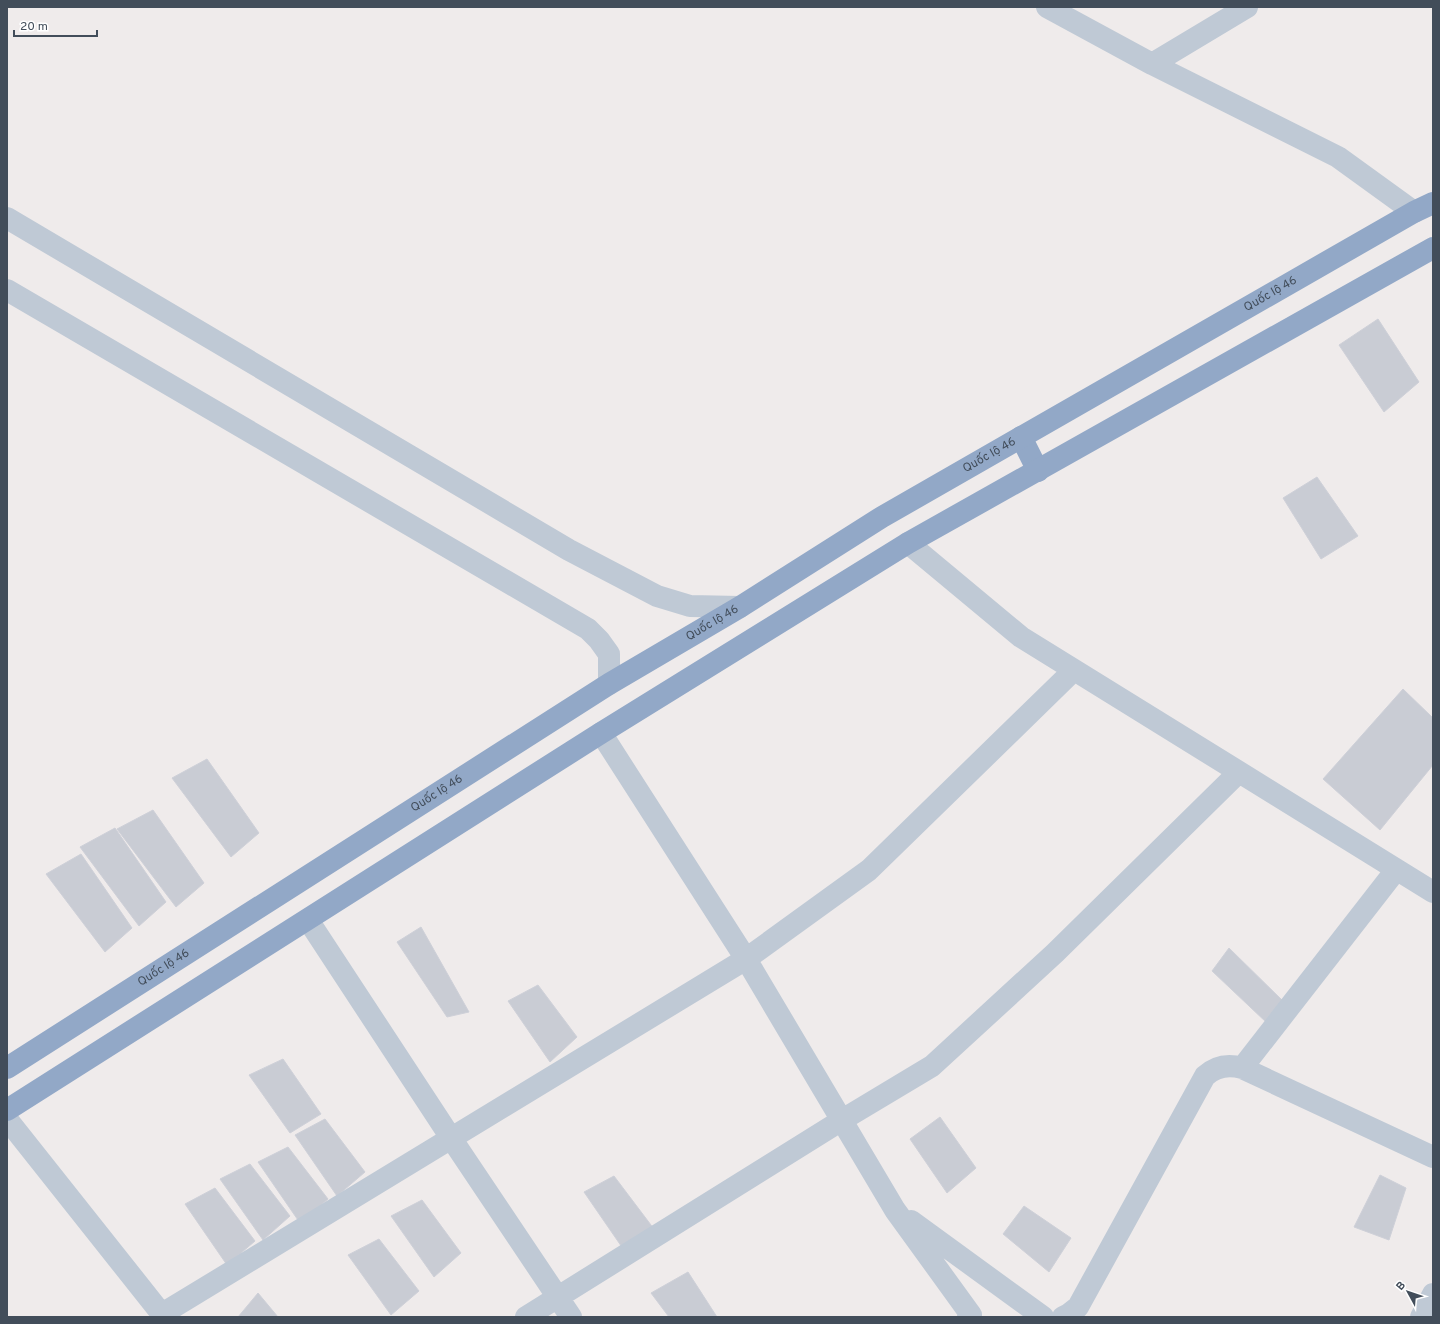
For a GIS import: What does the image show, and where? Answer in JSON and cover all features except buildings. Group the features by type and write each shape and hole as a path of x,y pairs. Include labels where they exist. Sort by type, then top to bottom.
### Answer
{"highway":[{"name":"Quốc lộ 46","path":"7,1068 608,684 740,607 882,517 1424,207"},
{"path":"7,1110 601,733 908,543 1433,248"},
{"path":"1021,437 1038,470"}],"street":[{"path":"1047,7 1152,64 1338,157 1424,207"},
{"path":"1152,64 1247,7"},
{"path":"7,218 576,554 657,596 690,606 740,607"},
{"path":"7,290 588,629 599,640 609,654 608,684"},
{"path":"908,543 1021,637 1433,892"},
{"path":"7,1119 163,1316 746,959 869,870 1074,670"},
{"path":"601,733 746,959 895,1210 970,1316"},
{"path":"526,1317 842,1120 932,1066 1055,953 1239,772"},
{"path":"1242,1068 1396,870"},
{"path":"308,920 571,1317"},
{"path":"1063,1317 1078,1307 1205,1076 1217,1067 1232,1066 1242,1068 1433,1157"},
{"path":"895,1210 1043,1317"},
{"path":"1421,1317 1433,1294"}]}
